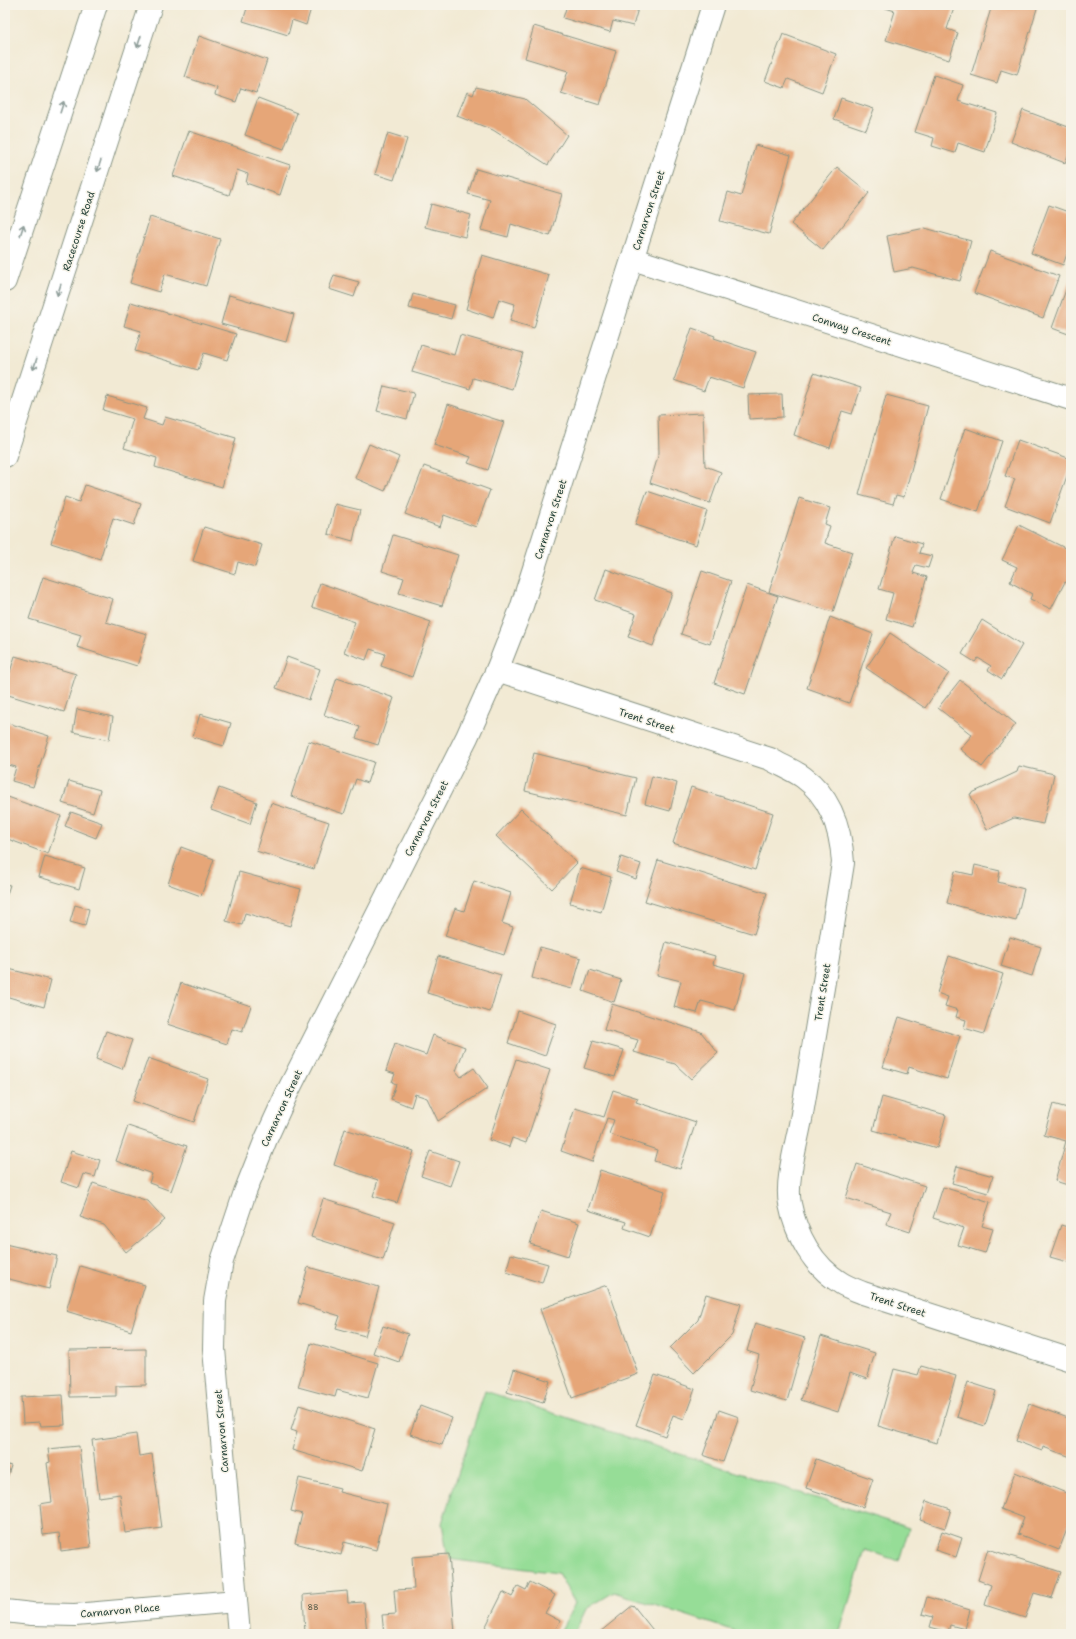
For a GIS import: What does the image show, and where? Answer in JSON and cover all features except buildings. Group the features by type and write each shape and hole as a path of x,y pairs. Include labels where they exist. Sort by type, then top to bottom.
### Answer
{"street":[{"path":"5,281 96,5"},
{"name":"Racecourse Road","path":"5,456 150,5"},
{"name":"Carnarvon Street","path":"239,1634 214,1349 214,1301 222,1261 258,1159 288,1091 467,737 497,670 521,609 713,5"},
{"name":"Conway Crescent","path":"633,259 1071,399"},
{"name":"Trent Street","path":"497,670 770,760 802,776 823,796 835,819 842,842 843,863 790,1178 789,1202 796,1226 808,1251 822,1268 841,1283 863,1293 1071,1360"},
{"name":"Carnarvon Place","path":"5,1611 32,1614 75,1615 236,1601"}],"green space":[{"path":"485,1391 909,1528 899,1561 865,1550 839,1634 744,1634 614,1592 586,1609 574,1634 559,1634 575,1603 558,1573 448,1559 442,1523"}]}
